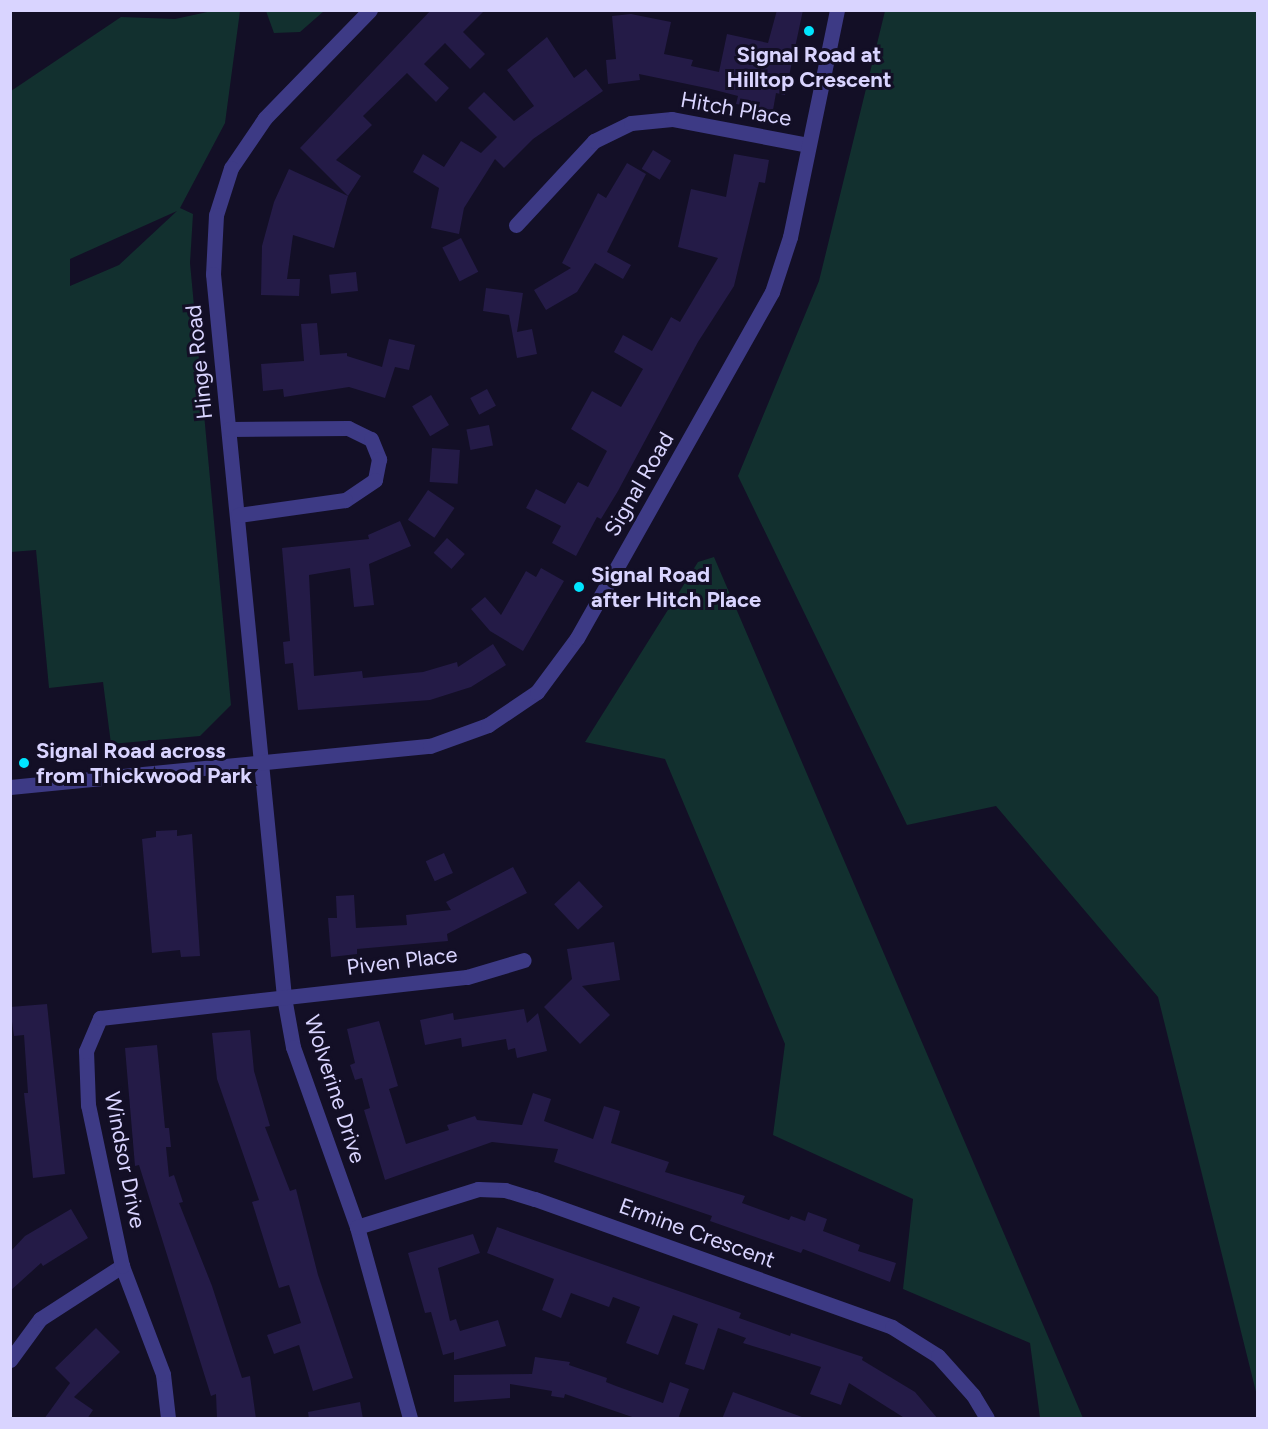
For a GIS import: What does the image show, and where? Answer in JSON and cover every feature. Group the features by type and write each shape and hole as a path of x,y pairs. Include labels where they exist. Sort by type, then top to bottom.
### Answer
{"street":[{"name":"Hinge Road","path":"262,764 213,274 214,232 222,189 231,168 265,118 370,10"},
{"name":"Signal Road","path":"10,787 401,750 459,739 488,726 537,692 577,638 772,292 790,237 837,10"},
{"name":"Hitch Place","path":"516,225 594,141 631,123 672,119 808,146"},
{"path":"228,429 348,428 371,439 379,459 375,480 345,500 238,515"},
{"name":"Wolverine Drive","path":"262,764 284,997 293,1047 357,1227 410,1419"},
{"name":"Piven Place","path":"284,997 467,976 524,960"},
{"name":"Windsor Drive","path":"168,1419 163,1374 122,1266 88,1105 86,1051 100,1018 284,997"},
{"name":"Ermine Crescent","path":"357,1227 478,1189 505,1190 535,1199 892,1327 938,1356 972,1395 987,1419"},
{"path":"10,1360 40,1319 122,1266"}],"green space":[{"path":"266,10 324,11 300,32 274,33"},
{"path":"212,11 240,11 225,123 180,208 193,214 190,263 231,705 200,736 111,744 103,682 49,688 36,550 11,552 11,91 121,17 175,19","holes":["177,211 119,265 70,286 70,259"]},
{"path":"885,11 1257,11 1257,1396 1158,997 996,806 907,825 738,476 819,281"},
{"path":"714,557 1083,1418 1040,1418 1030,1343 903,1289 913,1199 773,1135 785,1044 665,759 585,742 698,562"}],"building":[{"path":"431,10 485,10 463,32 485,54 470,69 445,43 424,64 449,88 436,102 407,73 363,116 372,125 336,160 361,176 348,196 300,148"},
{"path":"777,10 803,10 785,95 776,93 773,110 736,104 738,96 639,74 640,80 608,84 606,60 616,59 612,16 631,14 671,22 664,54 693,60 691,66 719,72 727,34 768,43"},
{"path":"547,37 574,78 586,69 603,91 533,139 504,168 495,159 464,208 459,234 431,228 439,188 413,172 423,154 444,167 461,141 481,153 497,137 468,108 484,92 514,121 534,106 507,70"},
{"path":"653,150 671,161 660,180 642,169"},
{"path":"734,154 769,160 765,183 759,182 734,286 698,342 618,491 601,519 597,517 576,556 552,543 561,526 526,508 536,489 565,504 578,482 588,487 607,451 571,429 592,391 621,407 643,369 614,352 623,335 652,351 671,317 680,322 718,258 678,247 691,189 726,197"},
{"path":"627,163 646,174 607,252 631,265 623,279 595,263 577,292 546,310 534,290 571,268 562,263 598,193 606,198"},
{"path":"289,169 348,196 334,248 293,235 287,279 300,279 299,296 261,295 262,246 274,202"},
{"path":"461,238 478,272 460,281 442,248"},
{"path":"356,272 358,291 331,294 329,275"},
{"path":"486,288 523,293 517,332 532,329 537,354 517,358 509,315 483,311"},
{"path":"317,323 320,355 347,353 347,356 382,367 389,339 415,345 409,370 395,367 385,398 349,387 284,397 283,389 263,391 261,364 304,361 301,324"},
{"path":"487,389 496,406 479,415 470,398"},
{"path":"431,395 449,425 430,436 412,406"},
{"path":"489,425 493,446 470,450 466,429"},
{"path":"432,448 460,450 458,484 430,482"},
{"path":"428,490 455,508 434,538 408,520"},
{"path":"400,521 411,546 369,564 374,605 354,607 350,568 309,575 314,676 362,671 363,678 423,672 457,662 458,667 493,644 506,665 471,687 430,700 298,710 293,663 285,664 283,642 290,641 282,548 369,539 368,535"},
{"path":"447,538 465,554 451,569 434,553"},
{"path":"541,568 564,581 523,651 490,631 471,609 485,597 501,615 526,571 536,577"},
{"path":"177,830 177,836 192,834 200,956 181,957 180,950 152,953 142,839 156,837 156,831"},
{"path":"444,853 453,873 435,881 426,861"},
{"path":"513,867 527,893 447,934 448,941 357,949 357,954 331,957 328,918 337,918 336,896 354,895 356,928 407,925 406,915 451,910 446,902"},
{"path":"579,881 603,907 578,930 554,904"},
{"path":"614,942 620,980 582,986 610,1015 580,1044 544,1007 572,979 567,949"},
{"path":"47,1004 65,1174 33,1178 24,1093 28,1093 24,1035 14,1036 10,1007"},
{"path":"524,1009 527,1023 538,1013 547,1051 517,1058 515,1048 508,1050 506,1039 462,1047 461,1038 425,1045 420,1020 453,1013 454,1020"},
{"path":"379,1021 398,1086 389,1089 406,1144 449,1130 447,1125 475,1116 477,1120 522,1125 533,1093 551,1099 544,1121 593,1139 604,1106 620,1111 611,1143 669,1162 665,1172 745,1196 742,1203 789,1220 791,1216 805,1221 808,1212 827,1219 823,1231 860,1245 858,1251 896,1263 890,1282 803,1249 801,1253 710,1221 712,1216 554,1162 558,1149 492,1142 385,1180 364,1110 370,1108 362,1078 355,1080 350,1065 355,1063 347,1029"},
{"path":"250,1030 254,1071 270,1126 265,1127 290,1191 296,1189 318,1275 353,1378 313,1391 299,1345 274,1354 267,1335 301,1323 289,1285 279,1288 252,1202 259,1200 217,1079 212,1033"},
{"path":"157,1045 165,1128 169,1128 171,1147 166,1147 169,1177 174,1175 183,1202 179,1203 212,1286 242,1378 250,1376 256,1419 217,1419 216,1394 211,1396 139,1165 135,1166 125,1048"},
{"path":"71,1209 88,1238 43,1266 41,1263 10,1291 10,1252 25,1236"},
{"path":"497,1227 741,1313 739,1318 790,1336 791,1333 863,1357 862,1360 915,1392 938,1419 906,1419 849,1383 841,1405 810,1394 821,1367 743,1343 746,1338 718,1328 704,1370 685,1364 698,1324 673,1315 658,1355 626,1343 640,1307 613,1297 609,1307 571,1293 561,1318 542,1310 554,1279 487,1253"},
{"path":"473,1234 480,1253 438,1268 450,1321 456,1319 460,1331 498,1320 506,1346 454,1360 454,1352 443,1355 431,1312 425,1313 408,1253"},
{"path":"96,1328 120,1352 74,1397 93,1410 87,1419 44,1419 70,1383 55,1368"},
{"path":"535,1357 570,1362 569,1365 607,1378 606,1382 663,1403 670,1382 689,1389 678,1419 638,1419 565,1394 564,1398 551,1396 552,1391 510,1384 510,1398 454,1402 454,1375 532,1374"},
{"path":"733,1392 802,1417 801,1419 722,1419"},
{"path":"360,1402 363,1419 309,1419 308,1412"}],"place":[{"name":"Signal Road at Hilltop Crescent","path":"809,31"},
{"name":"Signal Road after Hitch Place","path":"579,587"},
{"name":"Signal Road across from Thickwood Park","path":"24,763"}]}
